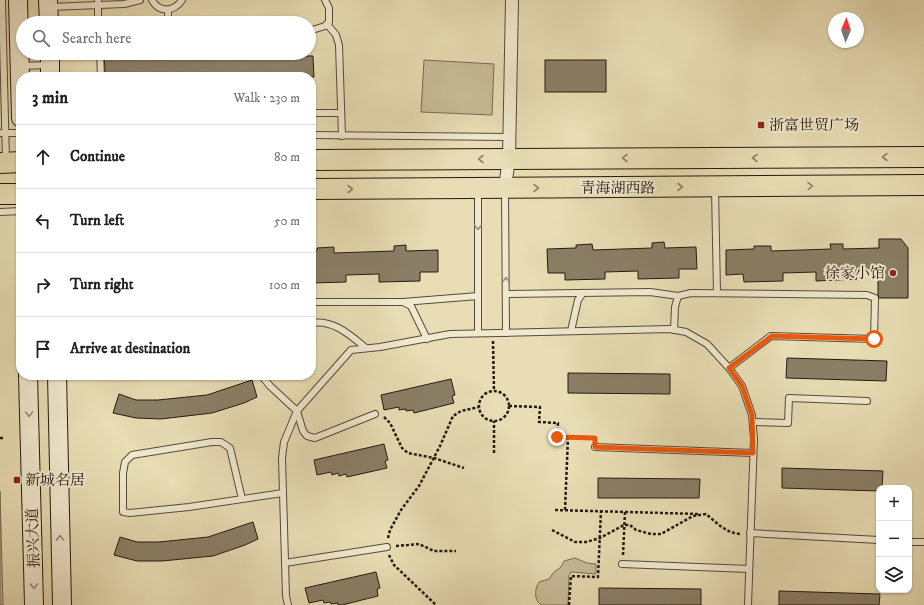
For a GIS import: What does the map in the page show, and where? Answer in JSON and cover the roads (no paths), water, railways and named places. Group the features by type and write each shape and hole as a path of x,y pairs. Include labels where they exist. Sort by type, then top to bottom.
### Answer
{"main road":[{"path":"18,0 18,16"},
{"path":"20,60 20,72"},
{"name":"青海湖西路","path":"316,160 924,157"},
{"name":"青海湖西路","path":"316,189 924,185"},
{"path":"0,194 16,194"},
{"name":"振兴大道","path":"28,380 34,605"},
{"name":"振兴大道","path":"57,380 62,605"}],"street":[{"path":"505,188 509,158 512,0"}],"lane":[{"path":"2,0 3,133 9,163"},
{"path":"49,10 98,2 124,4 140,0"},
{"path":"152,0 157,7 168,10 178,6 182,0"},
{"path":"316,29 325,26 329,22 329,8 325,0"},
{"path":"98,2 98,16"},
{"path":"168,10 168,16"},
{"path":"327,24 336,35 339,45 342,136"},
{"path":"100,60 101,72"},
{"path":"20,66 50,65"},
{"path":"316,113 341,113"},
{"path":"3,133 16,133"},
{"path":"316,135 509,137"},
{"path":"715,187 717,293"},
{"path":"478,188 478,333"},
{"path":"505,188 506,332"},
{"path":"0,212 16,211"},
{"path":"506,294 650,292 678,296 691,293 717,293 867,295 875,298 874,339 772,336 729,368"},
{"path":"571,331 578,300 583,293"},
{"path":"316,302 403,302 478,296"},
{"path":"674,330 675,307 678,296"},
{"path":"403,302 411,306 426,338"},
{"path":"316,322 328,323 346,331 366,348"},
{"path":"288,605 286,596 282,458 283,447 297,411 351,350 450,334 674,330 686,332 707,344 729,368 742,386 752,415 753,453 748,605"},
{"path":"265,380 297,411 306,436 315,438 375,414"},
{"path":"753,422 788,423 789,398 867,401"},
{"path":"242,499 230,448 221,442 212,442 132,455 125,462 123,472 123,512 142,513 242,499 283,493"},
{"path":"595,447 753,453"},
{"path":"31,481 59,481"},
{"path":"750,533 876,540"},
{"path":"912,542 924,542"},
{"path":"285,563 387,546"},
{"path":"622,564 749,569"}],"place":[{"name":"浙富世贸广场","path":"761,125"},
{"name":"徐家小馆","path":"893,273"},
{"name":"新城名居","path":"17,480"}]}
